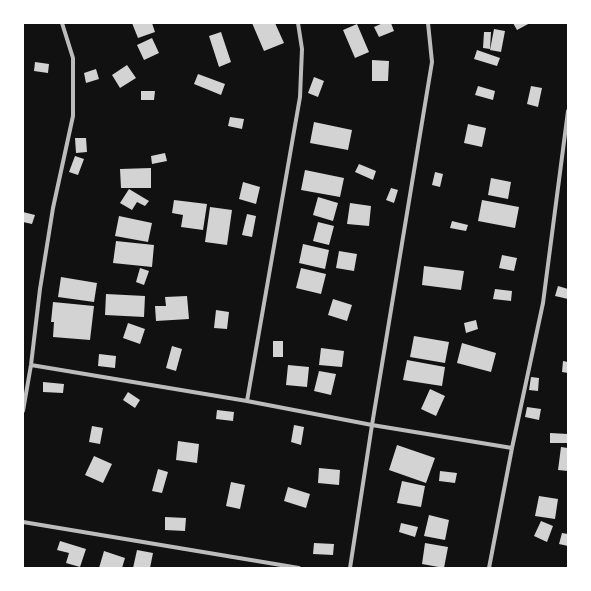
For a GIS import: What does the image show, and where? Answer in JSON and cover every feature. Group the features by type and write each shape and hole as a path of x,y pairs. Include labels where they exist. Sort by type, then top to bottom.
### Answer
{"street":[{"path":"23,411 52,216 73,116 73,58 62,23"},
{"path":"247,401 300,97 302,49 298,23"},
{"path":"350,568 432,62 428,23"},
{"path":"490,568 512,448 543,303 568,111"},
{"path":"31,365 247,401 372,425 512,448"},
{"path":"23,522 299,568"}],"building":[{"path":"132,23 152,23 155,32 138,38"},
{"path":"252,23 275,23 284,43 264,51"},
{"path":"383,23 391,23 394,31 379,37 374,27"},
{"path":"513,23 530,23 517,30"},
{"path":"357,24 369,52 355,58 343,30"},
{"path":"494,29 505,31 501,52 490,50"},
{"path":"221,32 231,62 219,67 209,36"},
{"path":"484,32 491,32 490,49 483,48"},
{"path":"152,38 159,53 144,60 137,45"},
{"path":"477,50 500,58 497,66 474,59"},
{"path":"372,60 389,61 388,81 372,81"},
{"path":"35,62 49,64 48,73 34,71"},
{"path":"127,65 136,78 120,88 112,75"},
{"path":"96,69 99,79 86,83 84,73"},
{"path":"198,74 225,84 221,95 194,84"},
{"path":"314,77 324,81 318,97 308,93"},
{"path":"478,86 495,91 493,100 475,95"},
{"path":"531,86 542,88 538,107 527,104"},
{"path":"141,91 155,91 154,100 141,100"},
{"path":"230,117 244,119 242,129 228,126"},
{"path":"314,122 352,130 348,150 310,143"},
{"path":"468,124 486,128 482,147 464,143"},
{"path":"75,138 86,138 87,152 76,153"},
{"path":"165,153 167,161 152,164 151,156"},
{"path":"75,156 84,159 78,175 69,172"},
{"path":"359,164 376,171 373,180 355,172"},
{"path":"151,168 151,188 121,188 120,169"},
{"path":"305,170 344,178 340,197 301,190"},
{"path":"435,172 443,174 440,187 432,185"},
{"path":"491,178 511,182 508,199 488,195"},
{"path":"243,182 260,187 256,204 239,199"},
{"path":"391,188 398,190 394,203 386,200"},
{"path":"129,189 149,201 145,206 137,202 132,210 120,203"},
{"path":"318,197 338,203 333,221 313,215"},
{"path":"174,200 207,204 203,230 181,227 183,215 172,213"},
{"path":"482,200 519,207 515,228 478,221"},
{"path":"350,203 371,206 369,226 347,224"},
{"path":"210,207 232,210 227,245 205,242"},
{"path":"23,212 35,215 32,224 23,222"},
{"path":"247,214 256,216 252,237 242,235"},
{"path":"119,216 152,223 148,242 115,236"},
{"path":"452,221 468,225 466,231 450,228"},
{"path":"318,222 334,226 329,245 313,241"},
{"path":"116,241 154,245 152,267 113,263"},
{"path":"303,244 329,250 325,269 299,263"},
{"path":"339,251 357,254 354,271 336,268"},
{"path":"502,255 517,258 514,271 499,268"},
{"path":"424,266 464,271 461,290 422,285"},
{"path":"140,268 149,271 144,285 136,282"},
{"path":"301,268 326,274 321,294 296,288"},
{"path":"61,277 97,283 94,302 58,297"},
{"path":"558,286 568,289 568,299 555,296"},
{"path":"495,289 512,291 511,301 493,299"},
{"path":"106,294 145,296 144,317 105,315"},
{"path":"187,296 189,319 156,321 155,306 166,306 165,297"},
{"path":"333,299 352,305 347,321 328,315"},
{"path":"53,302 94,306 90,340 53,337 54,322 51,322"},
{"path":"216,310 229,312 227,329 214,328"},
{"path":"476,320 478,329 466,333 464,323"},
{"path":"128,323 145,329 140,344 123,338"},
{"path":"414,336 449,342 445,363 410,357"},
{"path":"273,341 283,341 283,357 273,357"},
{"path":"462,343 496,353 491,372 457,363"},
{"path":"172,346 182,349 176,371 166,368"},
{"path":"321,348 344,351 342,367 319,365"},
{"path":"99,354 116,356 115,368 98,366"},
{"path":"407,360 445,367 442,386 403,380"},
{"path":"563,361 568,362 568,373 562,372"},
{"path":"288,365 309,367 307,387 286,385"},
{"path":"319,371 336,374 331,395 314,391"},
{"path":"531,377 539,378 538,391 529,390"},
{"path":"43,382 64,384 63,393 43,392"},
{"path":"430,389 445,396 436,416 421,409"},
{"path":"128,392 140,400 135,408 123,400"},
{"path":"527,407 541,409 539,420 525,417"},
{"path":"217,410 234,412 233,421 216,419"},
{"path":"294,425 304,427 301,445 291,442"},
{"path":"92,426 103,428 100,444 89,442"},
{"path":"550,433 568,434 568,443 550,443"},
{"path":"178,441 199,444 197,463 176,460"},
{"path":"397,445 435,458 426,483 389,470"},
{"path":"561,447 568,448 568,471 558,470"},
{"path":"94,456 112,464 103,483 85,475"},
{"path":"319,468 340,470 339,485 318,483"},
{"path":"158,469 168,472 162,493 152,491"},
{"path":"440,471 457,473 455,483 439,481"},
{"path":"402,481 425,486 421,507 397,503"},
{"path":"231,482 245,485 240,509 226,506"},
{"path":"288,487 310,494 306,508 284,501"},
{"path":"539,496 558,499 555,519 535,516"},
{"path":"429,515 449,520 445,540 424,536"},
{"path":"165,517 186,518 185,531 165,530"},
{"path":"541,521 553,526 547,542 534,536"},
{"path":"401,523 418,527 415,537 399,532"},
{"path":"562,533 568,534 568,546 559,544"},
{"path":"60,541 86,549 80,567 66,563 69,553 57,550"},
{"path":"314,543 334,544 333,555 313,554"},
{"path":"425,543 448,547 444,568 422,564"},
{"path":"137,550 153,553 150,568 133,568"},
{"path":"104,551 125,558 122,568 99,568"}]}
